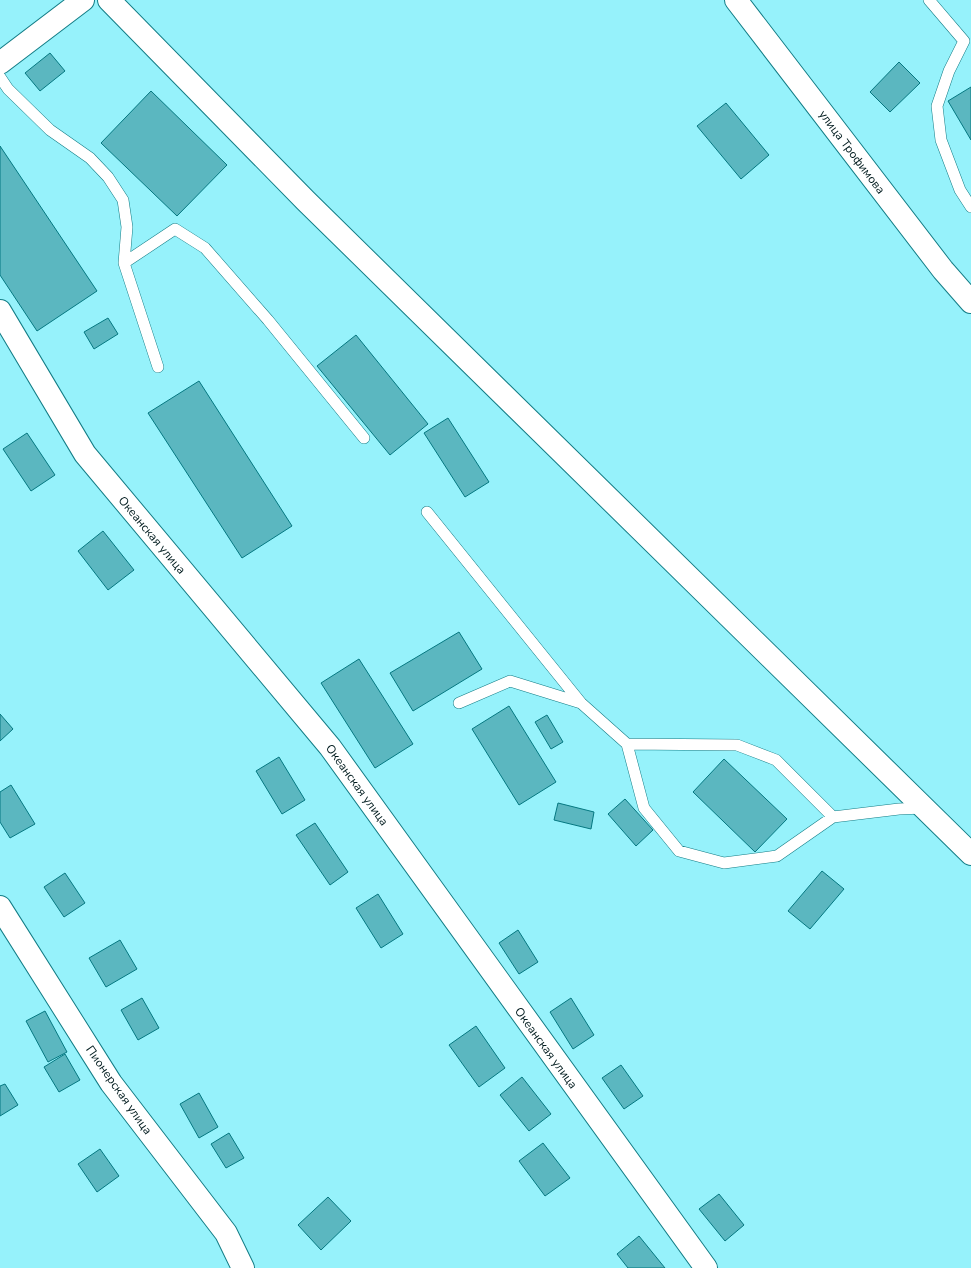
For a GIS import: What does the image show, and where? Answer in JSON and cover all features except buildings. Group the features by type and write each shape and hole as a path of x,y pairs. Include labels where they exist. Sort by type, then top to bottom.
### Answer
{"street":[{"path":"0,63 83,0"},
{"path":"109,0 312,207 971,854"},
{"name":"улица Трофимова","path":"736,0 943,270 971,302"},
{"name":"Океанская улица","path":"0,311 85,454 330,747 706,1268"},
{"name":"Пионерская улица","path":"0,907 111,1083 226,1233 243,1268"}],"lane":[{"path":"929,0 968,40 949,71 937,106 941,140 960,190 971,207"},
{"path":"0,77 8,89 50,130 90,158 108,177 123,200 127,227 124,263 158,367"},
{"path":"124,263 175,228 204,248 268,320 364,438"},
{"path":"427,512 581,703 627,744 644,808 679,851 724,863 777,856 833,817 899,809 924,808"},
{"path":"459,703 510,682 581,703"},
{"path":"627,744 737,745 776,760 833,817"}]}
